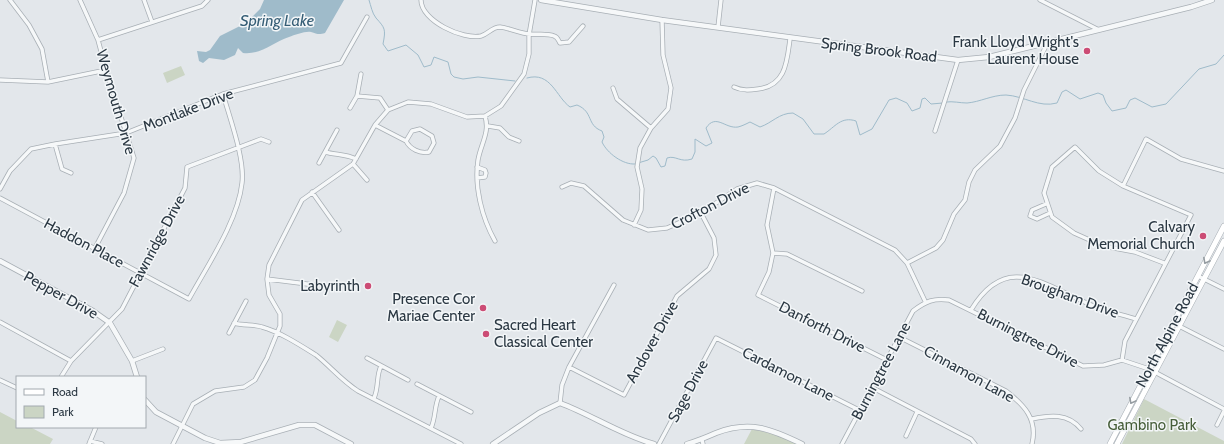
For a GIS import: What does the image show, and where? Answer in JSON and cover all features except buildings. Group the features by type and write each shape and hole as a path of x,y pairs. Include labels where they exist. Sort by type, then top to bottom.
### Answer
{"main road":[{"name":"North Alpine Road","path":"1110,444 1224,226"},
{"name":"North Alpine Road","path":"1117,444 1224,241"}],"street":[{"path":"10,0 29,25 42,49 48,82"},
{"name":"Weymouth Drive","path":"80,0 98,40 134,158 124,194 95,248"},
{"path":"144,0 152,22"},
{"path":"98,40 202,6 208,0"},
{"path":"421,0 421,7 426,14 453,32 474,37 483,36 490,30 498,27 529,34 551,35 557,37 560,43 569,42 583,26"},
{"path":"173,444 193,404 215,391 244,386 254,380 267,358 278,334 280,314 269,295 267,279 269,265 302,200 353,164 375,125 388,110 408,102 431,104 467,117 485,116 501,106 524,74 529,54 529,34 535,0"},
{"name":"Spring Brook Road","path":"541,0 598,11 958,60 989,57 1097,29 1191,7 1212,0"},
{"path":"718,27 721,0"},
{"path":"1040,0 1097,29"},
{"name":"Montlake Drive","path":"0,189 10,171 31,149 126,133 223,94 341,63 367,17"},
{"path":"634,226 641,210 642,189 637,166 640,148 651,128 668,109 671,88 663,55 662,20"},
{"path":"734,87 740,90 754,89 774,84 785,72 790,38"},
{"path":"907,263 936,248 943,240 954,214 965,200 969,182 975,170 1000,146 1014,118 1024,90 1048,42"},
{"path":"935,131 958,60"},
{"path":"0,80 48,82 106,70"},
{"path":"350,108 357,96 361,74"},
{"path":"613,88 617,99 651,128"},
{"path":"223,94 238,146"},
{"path":"357,96 380,98 388,110"},
{"path":"485,116 488,126 477,167 477,178 484,219 495,241"},
{"path":"375,125 406,141 411,147 425,153 432,149 434,140 429,134 416,129 407,137 406,141"},
{"path":"488,126 500,128 509,137 519,141"},
{"path":"318,163 337,130"},
{"name":"Fawnridge Drive","path":"62,376 71,361 110,323 122,309 186,188 187,167 238,146 261,139 269,142"},
{"path":"1123,186 1146,139 1181,159 1224,171"},
{"path":"55,144 62,169 71,173"},
{"name":"Haddon Place","path":"0,198 189,299 234,216 242,183 238,146"},
{"path":"1164,262 1135,252 1103,246 1074,233 1051,215 1046,204 1044,193 1052,167 1076,147 1099,171 1123,186 1191,215 1164,262 1124,341 1122,360 1149,369 1224,410 1217,425"},
{"path":"325,152 346,154 356,159"},
{"path":"353,164 367,180"},
{"path":"477,167 485,170 486,173 485,177 477,178"},
{"name":"Crofton Drive","path":"562,187 571,183 584,186 623,220 634,226 648,230 667,228 701,213 737,189 757,183 774,188 895,250 907,263 925,301"},
{"path":"774,188 767,225 773,253 787,254 862,291"},
{"path":"312,192 339,230"},
{"path":"1046,204 1032,210 1030,216 1037,219 1051,215"},
{"name":"Andover Drive","path":"570,367 624,395 677,296 709,269 716,255 714,238 701,213"},
{"name":"Danforth Drive","path":"773,253 769,272 758,295 887,360"},
{"name":"Pepper Drive","path":"0,261 93,311 110,323 132,361 137,376"},
{"name":"Brougham Drive","path":"971,310 978,298 989,286 1010,276 1024,277 1040,282 1091,305 1136,319"},
{"path":"1198,276 1224,289"},
{"path":"267,279 315,285"},
{"path":"560,403 562,385 570,367 614,285"},
{"name":"Burningtree Drive","path":"925,301 935,299 950,300 1083,366 1104,365 1122,360"},
{"path":"229,333 246,301"},
{"name":"Burningtree Lane","path":"842,444 913,311 925,301"},
{"path":"0,322 71,361"},
{"path":"234,323 246,326 260,326 278,334 316,355 343,381 461,444"},
{"path":"1179,326 1224,349"},
{"name":"Cinnamon Lane","path":"899,337 1006,391 1021,403 1032,418"},
{"name":"Cardamon Lane","path":"716,338 859,410"},
{"name":"Sage Drive","path":"659,444 716,338"},
{"path":"132,361 163,349"},
{"path":"367,358 408,380"},
{"path":"374,398 378,390 378,374 381,366"},
{"path":"0,380 16,388"},
{"path":"417,384 471,412"},
{"path":"873,388 971,439 975,444"},
{"path":"431,428 435,419 435,409 439,396"},
{"path":"146,401 156,412 205,438 220,443 241,442 299,425 315,425 351,444"},
{"path":"493,444 500,442 539,413 560,403 584,412 638,440 654,444"},
{"path":"906,436 917,412"},
{"path":"1032,444 1032,418 1053,415 1066,418 1077,424 1081,429"},
{"path":"687,444 703,442 717,433 743,427 757,427 772,430 802,444"},
{"path":"96,428 90,442 102,444"}],"green space":[{"path":"181,66 185,75 167,83 163,73"},
{"path":"337,320 347,325 338,342 329,337"},
{"name":"Gambino Park","path":"1144,399 1224,441 1224,444 1122,444"},
{"path":"0,412 16,420 16,428 32,428 53,439 50,444 0,444"},
{"path":"752,429 777,434 797,444 744,444"}],"water":[{"name":"Spring Lake","path":"264,0 344,0 325,33 316,34 309,32 294,35 256,52 243,53 238,48 235,55 224,60 209,58 203,63 199,61 197,51 206,52 210,50 220,36 246,23 260,9"}],"waterway":[{"path":"369,0 376,18 384,29 383,44 388,51 406,45 418,55 424,67 431,65 434,57 448,62 451,74 454,77 463,79 478,77 515,81"},
{"path":"946,102 967,103 1006,95 1019,97 1038,103 1050,104 1057,103 1062,92 1066,90 1080,99 1098,93 1103,95 1106,103 1112,111 1126,108 1130,100 1135,98 1152,107 1166,104 1199,69 1216,64 1224,55"},
{"path":"527,78 542,78 552,86 570,107 577,105 586,111 594,125 602,131 604,137 602,142 611,154 625,163 635,164"},
{"path":"638,163 648,160 653,156 656,158 661,167 665,166 667,158 670,157 684,160 692,159 695,152 695,139 706,146 712,143 706,128 713,122 733,127 740,127 750,122 760,127 780,116 793,113 803,119 814,134 824,134 838,123 851,120 856,121 860,135 872,129 889,100 896,98 907,103 912,111 920,108 922,99 925,98 931,104 943,103"}],"place":[{"name":"Frank Lloyd Wright's Laurent House","path":"1087,51"},
{"name":"Calvary Memorial Church","path":"1203,236"},
{"name":"Labyrinth","path":"368,286"},
{"name":"Presence Cor Mariae Center","path":"483,308"},
{"name":"Sacred Heart Classical Center","path":"486,334"}]}
